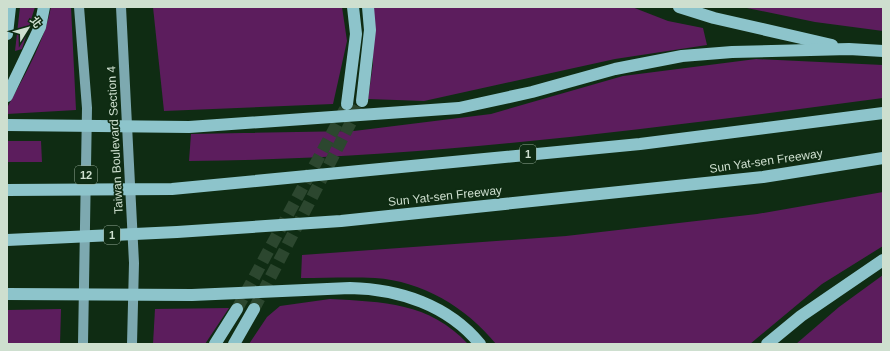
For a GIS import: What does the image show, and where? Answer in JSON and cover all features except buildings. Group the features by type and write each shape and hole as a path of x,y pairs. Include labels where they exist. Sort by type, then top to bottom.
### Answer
{"highway":[{"path":"7,34 10,7"},
{"path":"7,96 40,27 44,7"},
{"path":"348,104 356,34 353,7"},
{"path":"362,100 370,30 368,7"},
{"path":"679,7 714,18 849,48"},
{"path":"7,125 189,127 317,117 395,114 459,108 532,92 615,69 682,56 732,52 849,48 883,51"},
{"name":"1","path":"7,190 172,189 640,144 883,113"},
{"name":"Sun Yat-sen Freeway","path":"7,240 177,232 341,221 755,178 883,158"},
{"path":"767,344 801,316 883,260"},
{"path":"7,294 192,295 350,288 390,291 410,297 446,314 462,326 480,344"},
{"path":"214,344 237,309"},
{"path":"234,344 254,309"},
{"path":"776,344 801,316"}],"main road":[{"name":"12","path":"78,7 87,108 83,344"},
{"name":"Taiwan Boulevard Section 4","path":"121,7 134,263 132,344"}],"shaded area":[{"path":"20,7 35,7 22,49 15,51"},
{"path":"51,7 71,7 76,110 7,114 7,108 27,71 44,33"},
{"path":"153,7 342,7 347,41 333,104 164,111"},
{"path":"373,7 632,7 668,21 703,28 707,45 615,59 424,101 368,99 373,64"},
{"path":"742,7 883,7 883,31 815,22"},
{"path":"756,59 883,65 883,98 624,131 450,148 363,155 189,161 191,134 354,131 491,114 623,76"},
{"path":"7,141 41,141 42,162 7,162"},
{"path":"883,192 883,246 822,284 750,344 496,344 471,318 457,308 442,298 410,284 375,278 301,278 302,255 566,236 757,214"},
{"path":"883,275 883,344 796,344 839,307"},
{"path":"330,299 387,303 421,312 453,330 468,344 249,344 267,317 280,306"},
{"path":"229,308 205,344 153,344 155,309"},
{"path":"61,309 60,344 7,344 7,310"}],"tunnel":[{"path":"254,309 362,101"},
{"path":"237,309 345,109"}]}
